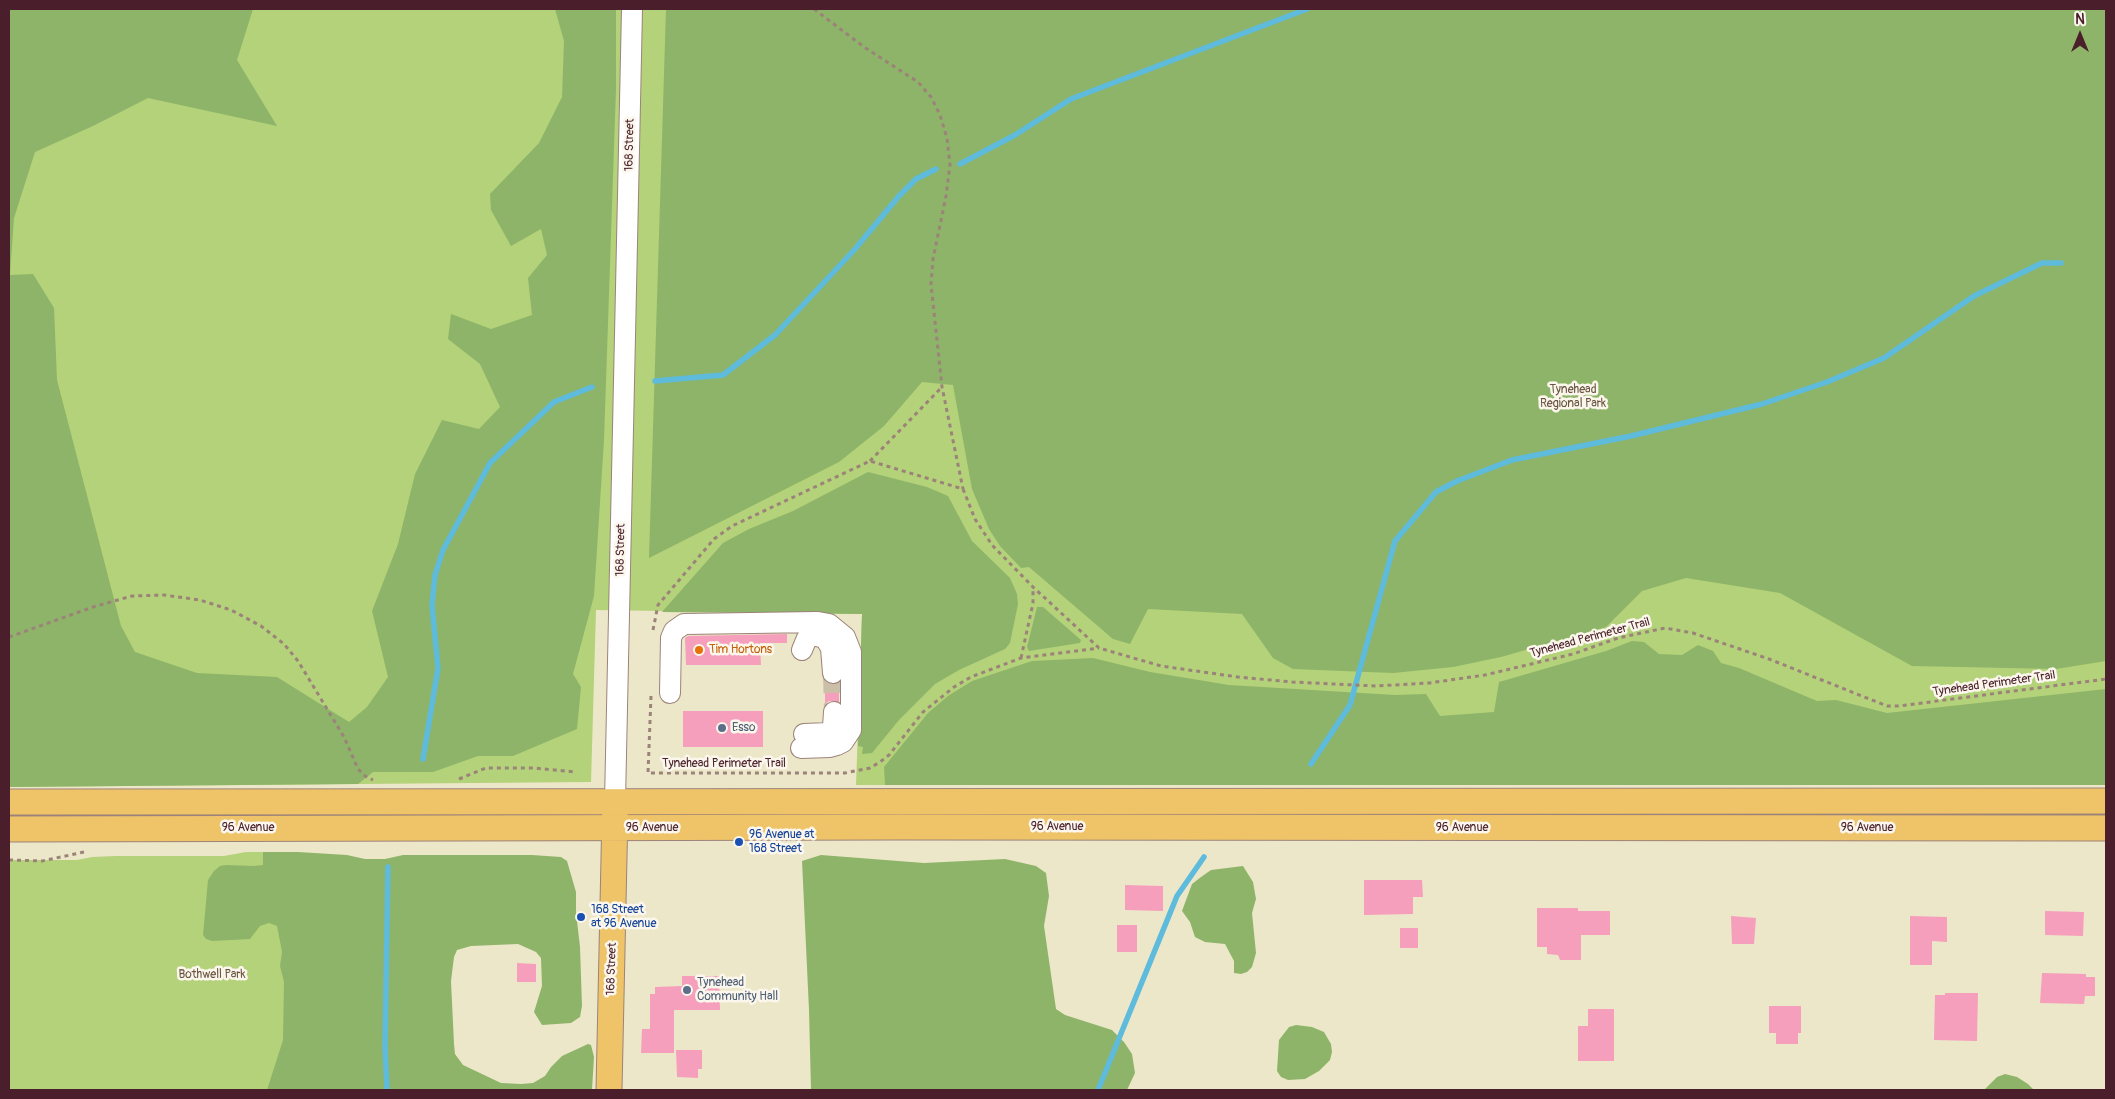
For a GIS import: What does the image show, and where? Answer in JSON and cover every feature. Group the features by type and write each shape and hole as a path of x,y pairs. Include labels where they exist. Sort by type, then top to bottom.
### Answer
{"main road":[{"name":"168 Street","path":"609,1090 615,801"},
{"name":"96 Avenue","path":"9,802 2106,801"},
{"name":"96 Avenue","path":"9,829 2106,828"}],"street":[{"name":"168 Street","path":"615,801 632,9"},
{"path":"660,693 671,638 674,631 684,624 818,622 829,624 845,637 851,652 850,730 843,742 830,747 801,741 829,733 834,727 834,712"},
{"path":"802,650 807,638 812,635 825,638 831,648 834,673"}],"path":[{"name":"Tynehead Perimeter Trail","path":"814,9 864,47 918,82 931,97 940,115 947,138 950,165 946,196 933,259 931,284 942,387 963,489 976,519 992,545 1033,587 1099,648"},
{"path":"653,632 658,605 714,539 732,526 870,461 942,387"},
{"path":"870,461 963,489"},
{"path":"1021,658 1033,603 1033,587"},
{"path":"9,637 93,607 132,596 164,595 208,602 231,610 261,626 284,644 298,661 344,737 358,769 365,776 374,780"},
{"name":"Tynehead Perimeter Trail","path":"660,693 648,773 845,773 870,768 889,754 923,712 954,686 971,677 1021,658 1099,648 1161,666 1238,677 1376,686 1429,683 1485,675 1572,654 1618,638 1665,628 1693,633 1769,659 1887,706 2106,679"},
{"path":"457,779 486,768 534,768 576,772"}],"green space":[{"name":"Tynehead Regional Park","path":"9,9 2106,9 2106,785 856,785 862,614 596,610 591,782 9,787"},
{"path":"9,9 253,9 237,60 277,126 148,98 93,126 35,152 14,218 10,275 33,274 54,308 57,380 121,626 135,652 197,673 277,677 349,722 367,707 388,677 372,611 398,544 415,474 442,420 479,429 500,407 480,364 448,339 451,314 491,329 532,315 528,278 547,255 541,229 511,246 491,210 490,194 539,143 562,97 564,41 555,9 616,9 616,89 604,440 594,596 573,674 581,687 577,729 513,756 478,756 433,772 373,772 358,784 9,787"},
{"path":"666,9 2106,9 2106,661 2056,669 1912,666 1780,593 1686,578 1642,591 1606,627 1501,657 1453,667 1393,673 1293,669 1273,658 1242,614 1148,609 1130,644 1113,639 1029,567 1021,568 1000,546 989,529 972,489 953,385 922,382 884,426 839,462 649,558"},
{"path":"868,472 927,487 948,496 972,541 1010,578 1017,594 1018,604 1010,643 1005,649 959,670 935,684 899,720 872,753 862,754 863,747 858,746 862,614 662,612 723,543 749,529 793,511"},
{"path":"1037,607 1043,607 1081,640 1080,643 1029,651 1027,647"},
{"path":"1632,641 1644,642 1659,654 1682,655 1698,645 1713,651 1721,663 1739,668 1817,701 1836,700 1887,713 2106,689 2106,785 885,785 884,767 928,713 948,696 972,681 1032,661 1093,658 1150,672 1229,685 1395,695 1426,694 1440,716 1494,712 1499,682 1606,651"},
{"name":"Bothwell Park","path":"246,852 263,852 263,857 414,1090 9,1090 9,860 77,860 116,856 224,856"},
{"path":"263,852 347,855 365,859 385,859 403,855 532,855 561,857 567,861 576,892 582,1006 580,1017 571,1023 542,1025 534,1012 542,986 541,958 536,952 518,944 471,946 457,950 454,957 451,981 455,1054 463,1065 501,1083 521,1084 533,1083 545,1076 562,1056 588,1044 591,1045 594,1057 592,1090 267,1090 283,1040 284,982 280,966 282,952 277,926 269,923 260,926 250,939 212,941 206,939 203,935 208,880 214,871 220,866 227,865 263,865"},
{"path":"821,855 924,863 1005,859 1036,866 1046,873 1049,896 1044,926 1056,1009 1065,1015 1112,1030 1124,1042 1132,1054 1135,1073 1127,1090 811,1090 802,861"},
{"path":"1243,866 1253,882 1256,899 1252,913 1256,953 1252,967 1247,972 1241,974 1234,973 1234,961 1225,944 1205,942 1195,937 1190,922 1182,911 1192,884 1201,877 1211,870"},
{"path":"1296,1025 1312,1027 1324,1032 1331,1044 1332,1052 1330,1060 1319,1071 1305,1079 1288,1080 1281,1077 1277,1071 1279,1040 1289,1027"},
{"path":"2005,1074 2017,1077 2034,1090 1984,1090 1997,1077"}],"building":[{"path":"787,634 787,643 760,643 761,665 686,665 685,638 688,636"},
{"path":"825,681 833,685 839,683 839,702 829,701 825,704"},
{"path":"683,711 763,711 763,747 683,747"},
{"path":"1364,880 1422,880 1423,897 1413,897 1413,914 1364,915"},
{"path":"1125,885 1163,886 1163,911 1125,910"},
{"path":"1537,908 1578,908 1578,911 1610,911 1610,935 1581,935 1581,960 1560,960 1558,955 1547,954 1547,947 1537,947"},
{"path":"2045,911 2084,912 2083,936 2045,935"},
{"path":"1731,916 1756,918 1754,944 1732,944"},
{"path":"1910,916 1947,917 1947,942 1932,941 1932,965 1910,965"},
{"path":"1117,925 1137,925 1137,952 1117,952"},
{"path":"1400,928 1418,928 1418,948 1400,948"},
{"path":"517,963 536,964 536,982 517,982"},
{"path":"2042,973 2086,974 2086,977 2095,977 2095,996 2085,996 2084,1004 2040,1003"},
{"path":"682,976 719,976 720,1010 674,1010 674,1053 641,1053 642,1029 650,1029 650,994 655,994 655,987 682,986"},
{"path":"1945,993 1978,993 1977,1041 1934,1040 1935,995 1945,995"},
{"path":"1769,1006 1801,1006 1801,1033 1798,1033 1798,1044 1776,1044 1776,1033 1769,1033"},
{"path":"1588,1009 1614,1009 1614,1061 1578,1061 1578,1026 1588,1026"},
{"path":"676,1050 702,1050 702,1069 698,1069 698,1078 677,1077"}],"waterway":[{"path":"960,164 1015,135 1071,99 1307,9"},
{"path":"655,381 723,375 775,335 855,249 899,196 916,179 936,169"},
{"path":"1311,764 1350,705 1395,541 1436,492 1457,481 1512,460 1631,436 1762,404 1827,382 1884,358 1974,296 2042,263 2061,263"},
{"path":"423,759 438,668 432,605 435,575 443,550 490,463 554,402 592,387"},
{"path":"1098,1090 1177,896 1204,857"},
{"path":"387,1090 385,1046 388,867"}],"tunnel":[{"path":"833,673 834,712"}],"place":[{"name":"Tim Hortons","path":"699,650"},
{"name":"Esso","path":"722,728"},
{"name":"96 Avenue at 168 Street","path":"739,842"},
{"name":"168 Street at 96 Avenue","path":"581,917"},
{"name":"Tynehead Community Hall","path":"687,990"}]}
